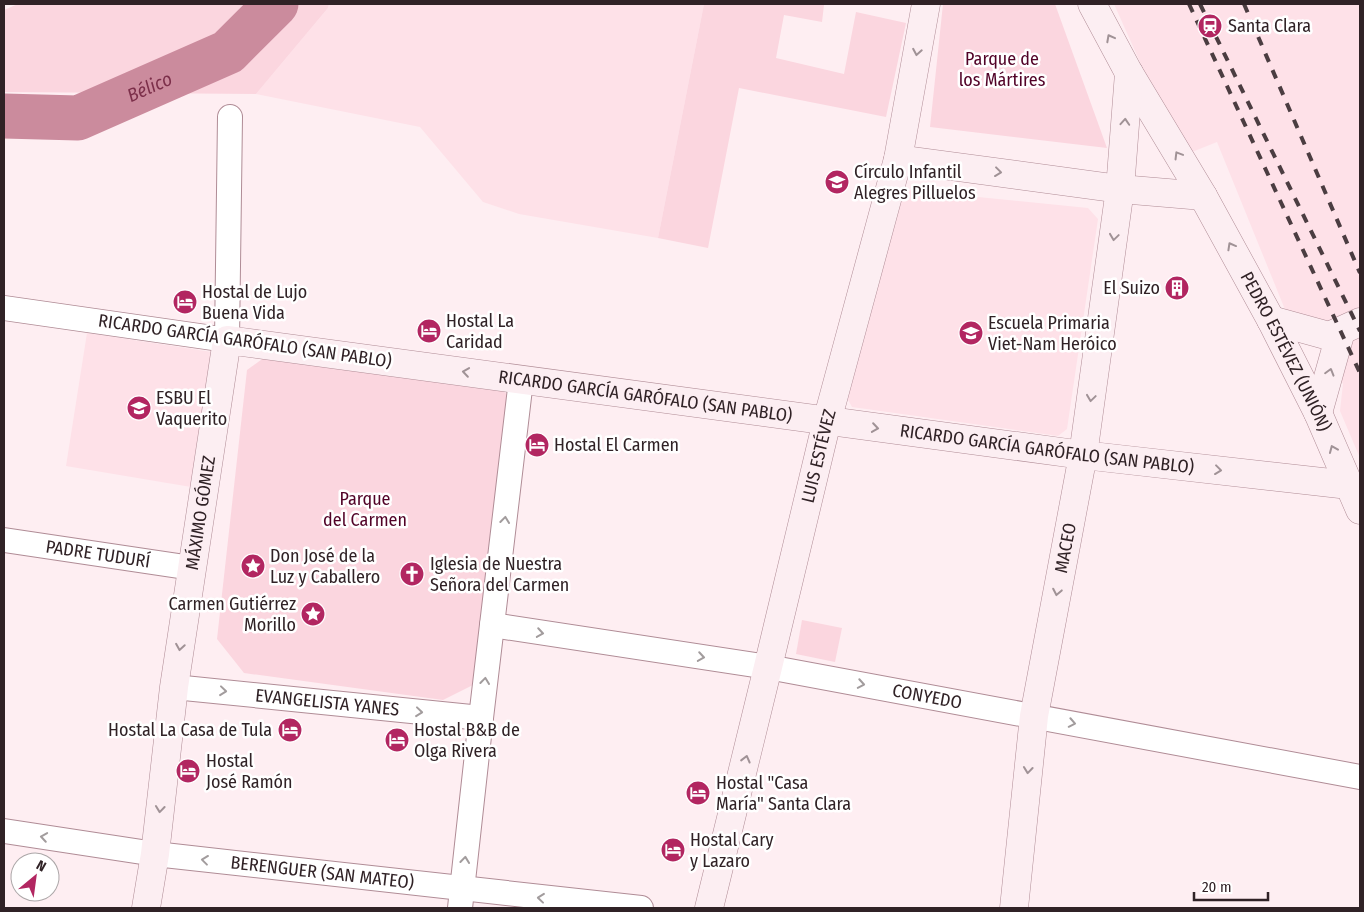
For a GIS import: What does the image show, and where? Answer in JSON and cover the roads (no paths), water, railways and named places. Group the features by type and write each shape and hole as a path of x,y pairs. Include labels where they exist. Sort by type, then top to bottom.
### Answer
{"main road":[{"name":"LUIS ESTÉVEZ","path":"709,908 827,421 898,159 926,4"},
{"path":"1092,4 1129,73 1203,196"},
{"path":"1120,188 1129,73"},
{"path":"898,159 1120,188 1203,196"},
{"name":"MACEO","path":"1014,908 1034,716 1083,455 1120,188"},
{"name":"PEDRO ESTÉVEZ (UNIÓN)","path":"1203,196 1271,320 1318,413 1360,510"},
{"path":"1271,320 1329,336 1351,327"},
{"path":"1318,413 1351,327"},
{"name":"RICARDO GARCÍA GARÓFALO (SAN PABLO)","path":"228,340 1083,455 1349,485"},
{"name":"MÁXIMO GÓMEZ","path":"146,908 155,854 174,687 228,340"}],"street":[{"name":"MÁXIMO GÓMEZ","path":"228,340 230,117"},
{"name":"RICARDO GARCÍA GARÓFALO (SAN PABLO)","path":"4,308 228,340"},
{"path":"461,899 480,718 521,380"},
{"name":"PADRE TUDURÍ","path":"4,540 192,568"},
{"name":"CONYEDO","path":"492,625 768,667 1360,777"},
{"name":"EVANGELISTA YANES","path":"174,687 480,718"},
{"name":"BERENGUER (SAN MATEO)","path":"4,831 461,899 641,908"}],"waterway":[{"name":"Bélico","path":"4,116 78,118 228,52 276,4"}],"railway":[{"path":"1189,4 1360,373"},
{"path":"1200,4 1360,331"},
{"path":"1244,4 1360,273"}],"place":[{"name":"Santa Clara","path":"1210,26"},
{"name":"Círculo Infantil Alegres Pilluelos","path":"837,182"},
{"name":"El Suizo","path":"1177,288"},
{"name":"Hostal de Lujo Buena Vida","path":"185,302"},
{"name":"Hostal La Caridad","path":"429,331"},
{"name":"Escuela Primaria Viet-Nam Heróico","path":"971,333"},
{"name":"ESBU El Vaquerito","path":"139,408"},
{"name":"Hostal El Carmen","path":"537,445"},
{"name":"Don José de la Luz y Caballero","path":"253,566"},
{"name":"Iglesia de Nuestra Señora del Carmen","path":"412,574"},
{"name":"Carmen Gutiérrez Morillo","path":"313,614"},
{"name":"Hostal La Casa de Tula","path":"290,730"},
{"name":"Hostal B&B de Olga Rivera","path":"397,740"},
{"name":"Hostal José Ramón","path":"188,771"},
{"name":"Hostal \"Casa María\" Santa Clara","path":"698,793"},
{"name":"Hostal Cary y Lazaro","path":"673,850"}],"park label":[{"name":"Parque de los Mártires","path":"1002,69"},
{"name":"Parque del Carmen","path":"365,509"}]}
